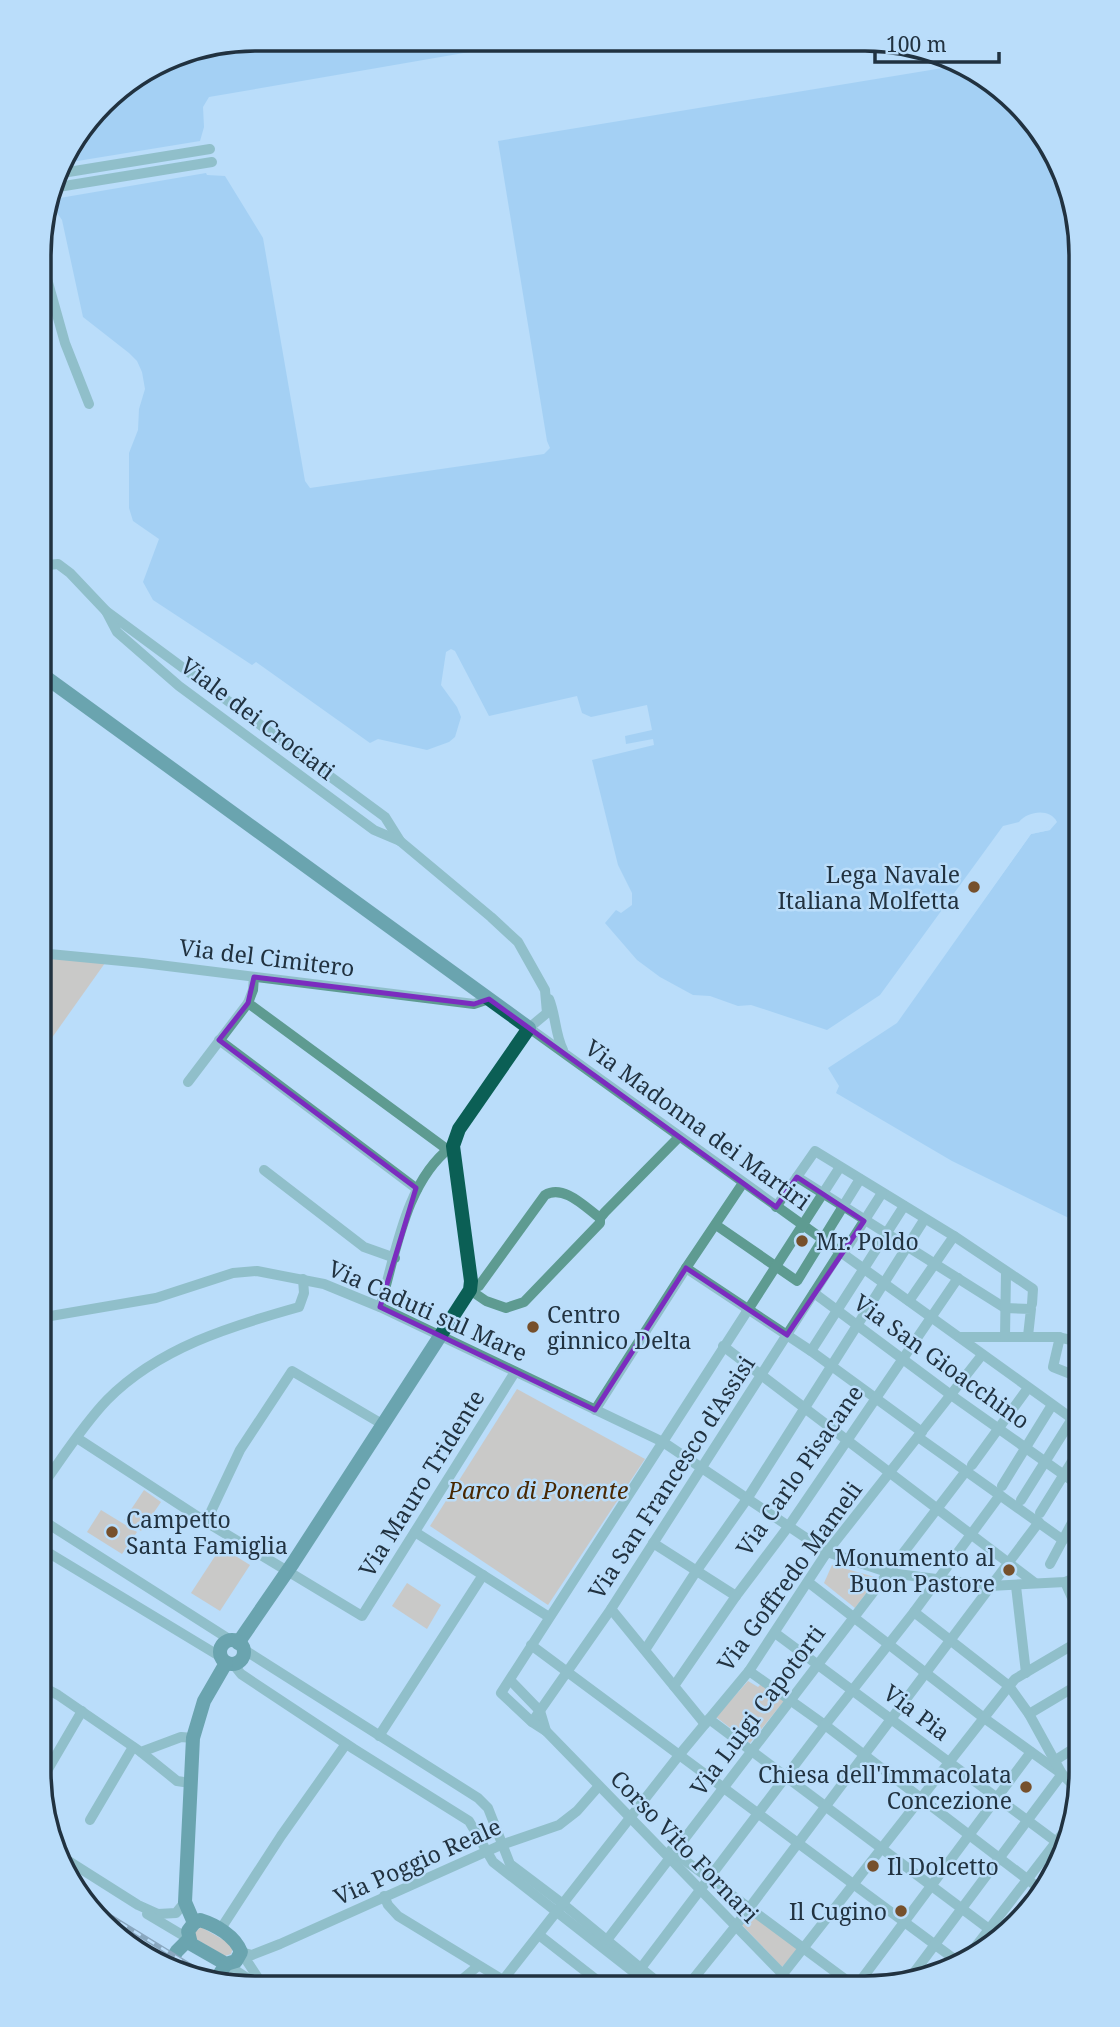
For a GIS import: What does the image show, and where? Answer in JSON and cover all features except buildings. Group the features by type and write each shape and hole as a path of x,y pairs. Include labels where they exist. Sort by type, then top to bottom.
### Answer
{"main road":[{"path":"51,681 535,1033 458,1129 451,1148 471,1281 470,1290 238,1644 241,1659 227,1661"},
{"path":"194,1923 185,1902 193,1738 204,1701 227,1661 222,1646 238,1644"},
{"path":"220,1973 226,1964 236,1961 239,1947 219,1930 200,1920 194,1923 188,1931 189,1939 203,1952 226,1964"},
{"path":"172,1959 189,1939"}],"street":[{"path":"68,172 210,149"},
{"path":"63,186 212,162"},
{"path":"51,296 58,322 89,404"},
{"name":"Viale dei Crociati","path":"51,565 58,564 70,573 107,611 386,817 400,841"},
{"name":"Viale dei Crociati","path":"107,611 117,632 179,686 374,830 400,841 518,942 554,1011 557,1039 564,1053"},
{"name":"Via del Cimitero","path":"51,954 254,976 474,1004 489,999"},
{"path":"188,1082 248,1003 254,976"},
{"path":"535,1033 547,1013 545,990"},
{"path":"248,1003 451,1148 428,1171 417,1189 380,1307"},
{"path":"535,1033 551,1028 554,1011"},
{"name":"Via Madonna dei Martiri","path":"535,1033 1069,1417"},
{"path":"219,1040 417,1189"},
{"path":"470,1290 486,1301 506,1308 524,1302 600,1223 600,1218 679,1137"},
{"path":"776,1207 815,1151 954,1236 1033,1289 1028,1335"},
{"path":"510,1680 840,1167"},
{"path":"264,1170 365,1247 395,1258"},
{"path":"797,1177 1005,1308 1031,1306"},
{"path":"716,1225 797,1281 860,1179"},
{"path":"595,1410 743,1183"},
{"path":"470,1290 479,1286 545,1195 553,1190 562,1192 600,1218"},
{"name":"Via San Francesco d'Assisi","path":"532,1722 611,1609 814,1293 882,1193"},
{"path":"811,1351 904,1206"},
{"path":"645,1650 747,1499 924,1220"},
{"path":"909,1301 954,1236"},
{"path":"686,1268 875,1397 920,1434 1039,1518 1063,1540"},
{"name":"Via Caduti sul Mare","path":"51,1316 156,1298 233,1273 257,1271 303,1279 340,1289 380,1307 663,1442 828,1552 890,1573 990,1586 1065,1582"},
{"path":"1005,1337 1006,1272"},
{"path":"51,1474 107,1401 136,1375 190,1344 245,1321 299,1307 304,1293 303,1279"},
{"name":"Via Carlo Pisacane","path":"674,1686 788,1527 958,1279"},
{"name":"Via San Gioacchino","path":"814,1293 1069,1479"},
{"path":"959,1338 1028,1335 1069,1339"},
{"path":"1060,1337 1053,1367 1069,1373"},
{"path":"723,1346 1035,1583"},
{"name":"Via Goffredo Mameli","path":"512,1976 539,1935 680,1754 749,1671 828,1552 982,1355"},
{"path":"206,1522 240,1450 292,1371 382,1423"},
{"name":"Via Mauro Tridente","path":"288,1571 362,1616 516,1371"},
{"name":"Via Luigi Capotorti","path":"607,1940 853,1617 890,1573 1028,1388"},
{"path":"641,1968 939,1579 1001,1491 1052,1405"},
{"path":"1021,1500 1069,1431"},
{"path":"78,1438 206,1522 288,1571"},
{"path":"696,1976 951,1641 1039,1518 1069,1467"},
{"path":"51,1526 485,1804 510,1864 640,1976"},
{"path":"1051,1564 1069,1529"},
{"path":"415,1532 549,1617"},
{"path":"653,1543 736,1596"},
{"path":"51,1554 227,1661 346,1744 469,1821 493,1862 607,1940 651,1976"},
{"path":"380,1736 483,1575"},
{"path":"1069,1580 1065,1582 1069,1591"},
{"path":"808,1582 1069,1781"},
{"path":"1016,1586 1026,1673"},
{"path":"611,1609 674,1686 707,1721 786,1776 993,1931"},
{"path":"914,1612 1009,1686 1029,1714 1062,1774"},
{"name":"Via Pia","path":"775,1633 1056,1842"},
{"path":"531,1644 952,1957"},
{"path":"782,1975 1009,1686 1069,1647"},
{"path":"749,1671 825,1725 1035,1885"},
{"name":"Corso Vito Fornari","path":"546,1731 540,1711 510,1680 501,1693 532,1722 546,1731 598,1787 651,1839 673,1856 700,1891 782,1975"},
{"path":"1029,1714 1069,1689"},
{"path":"51,1693 137,1749 177,1781 190,1783"},
{"path":"51,1764 82,1712"},
{"path":"90,1820 137,1749 181,1737 193,1738"},
{"path":"219,1930 346,1744"},
{"path":"1054,1760 1069,1751"},
{"path":"865,1976 1031,1752"},
{"path":"916,1969 1062,1774"},
{"path":"433,1797 445,1777"},
{"name":"Via Poggio Reale","path":"239,1947 259,1952 501,1845 559,1825 577,1811 598,1787"},
{"path":"981,1941 1056,1842"},
{"path":"673,1856 710,1878 840,1976"},
{"path":"72,1863 138,1905 159,1923 189,1939"},
{"path":"384,1896 398,1916 494,1976"},
{"path":"138,1905 167,1915 176,1913 185,1902"},
{"path":"539,1935 592,1976"},
{"path":"239,1947 258,1976"},
{"path":"226,1964 243,1976"},
{"path":"466,1976 478,1966"}],"highlighted area":[{"path":"254,977 474,1004 489,999 776,1207 797,1177 864,1221 787,1335 686,1268 595,1410 380,1307 416,1188 219,1040 248,1003"}],"green space":[{"path":"51,956 105,963 51,1039"},
{"name":"Parco di Ponente","path":"517,1389 645,1459 548,1605 430,1526"},
{"name":"Campetto Santa Famiglia","path":"144,1490 161,1502 141,1531 124,1520"},
{"name":"Campetto Santa Famiglia","path":"101,1510 137,1532 122,1554 87,1532"},
{"path":"221,1547 250,1565 220,1611 191,1593"},
{"path":"832,1565 875,1577 875,1581 855,1608 824,1583"},
{"path":"407,1583 441,1605 427,1629 392,1606"},
{"path":"748,1681 758,1687 761,1684 784,1701 750,1743 716,1717"},
{"path":"749,1913 798,1949 782,1967 741,1924"},
{"path":"201,1927 229,1943 233,1948 231,1954 225,1956 196,1939 194,1933"}],"water":[{"path":"241,51 475,51 209,97 203,107 204,127 200,141 73,162 101,120 120,101 153,78 189,62"},
{"path":"945,68 979,85 1000,101 1035,141 1048,164 1058,189 1069,241 1069,1218 952,1161 836,1093 839,1086 828,1068 897,1023 1031,834 1050,830 1057,822 1054,818 1044,813 1033,813 1019,822 1003,826 880,995 827,1030 751,1005 738,1006 710,996 693,995 660,977 637,960 605,923 616,910 621,913 632,905 632,893 618,865 592,760 654,745 653,739 626,744 625,736 652,730 647,705 591,717 582,713 577,696 489,716 455,651 451,649 446,652 441,685 461,717 455,737 427,750 378,739 370,743 256,662 252,665 153,600 143,582 159,539 133,521 129,508 129,453 138,430 139,409 145,389 142,372 129,353 83,317 62,220 56,211 59,198 206,173 225,176 263,238 305,481 310,488 544,454 550,448 498,141"}],"pier":[{"path":"1052,822 1050,830 1031,834 973,915 970,913 1029,831 1048,827"}],"railway":[{"path":"111,1917 189,1965"}],"place":[{"name":"Lega Navale Italiana Molfetta","path":"974,887"},
{"name":"Mr. Poldo","path":"802,1241"},
{"name":"Centro ginnico Delta","path":"533,1327"},
{"name":"Campetto Santa Famiglia","path":"112,1532"},
{"name":"Monumento al Buon Pastore","path":"1009,1570"},
{"name":"Chiesa dell'Immacolata Concezione","path":"1026,1787"},
{"name":"Il Dolcetto","path":"873,1866"},
{"name":"Il Cugino","path":"901,1911"}]}
